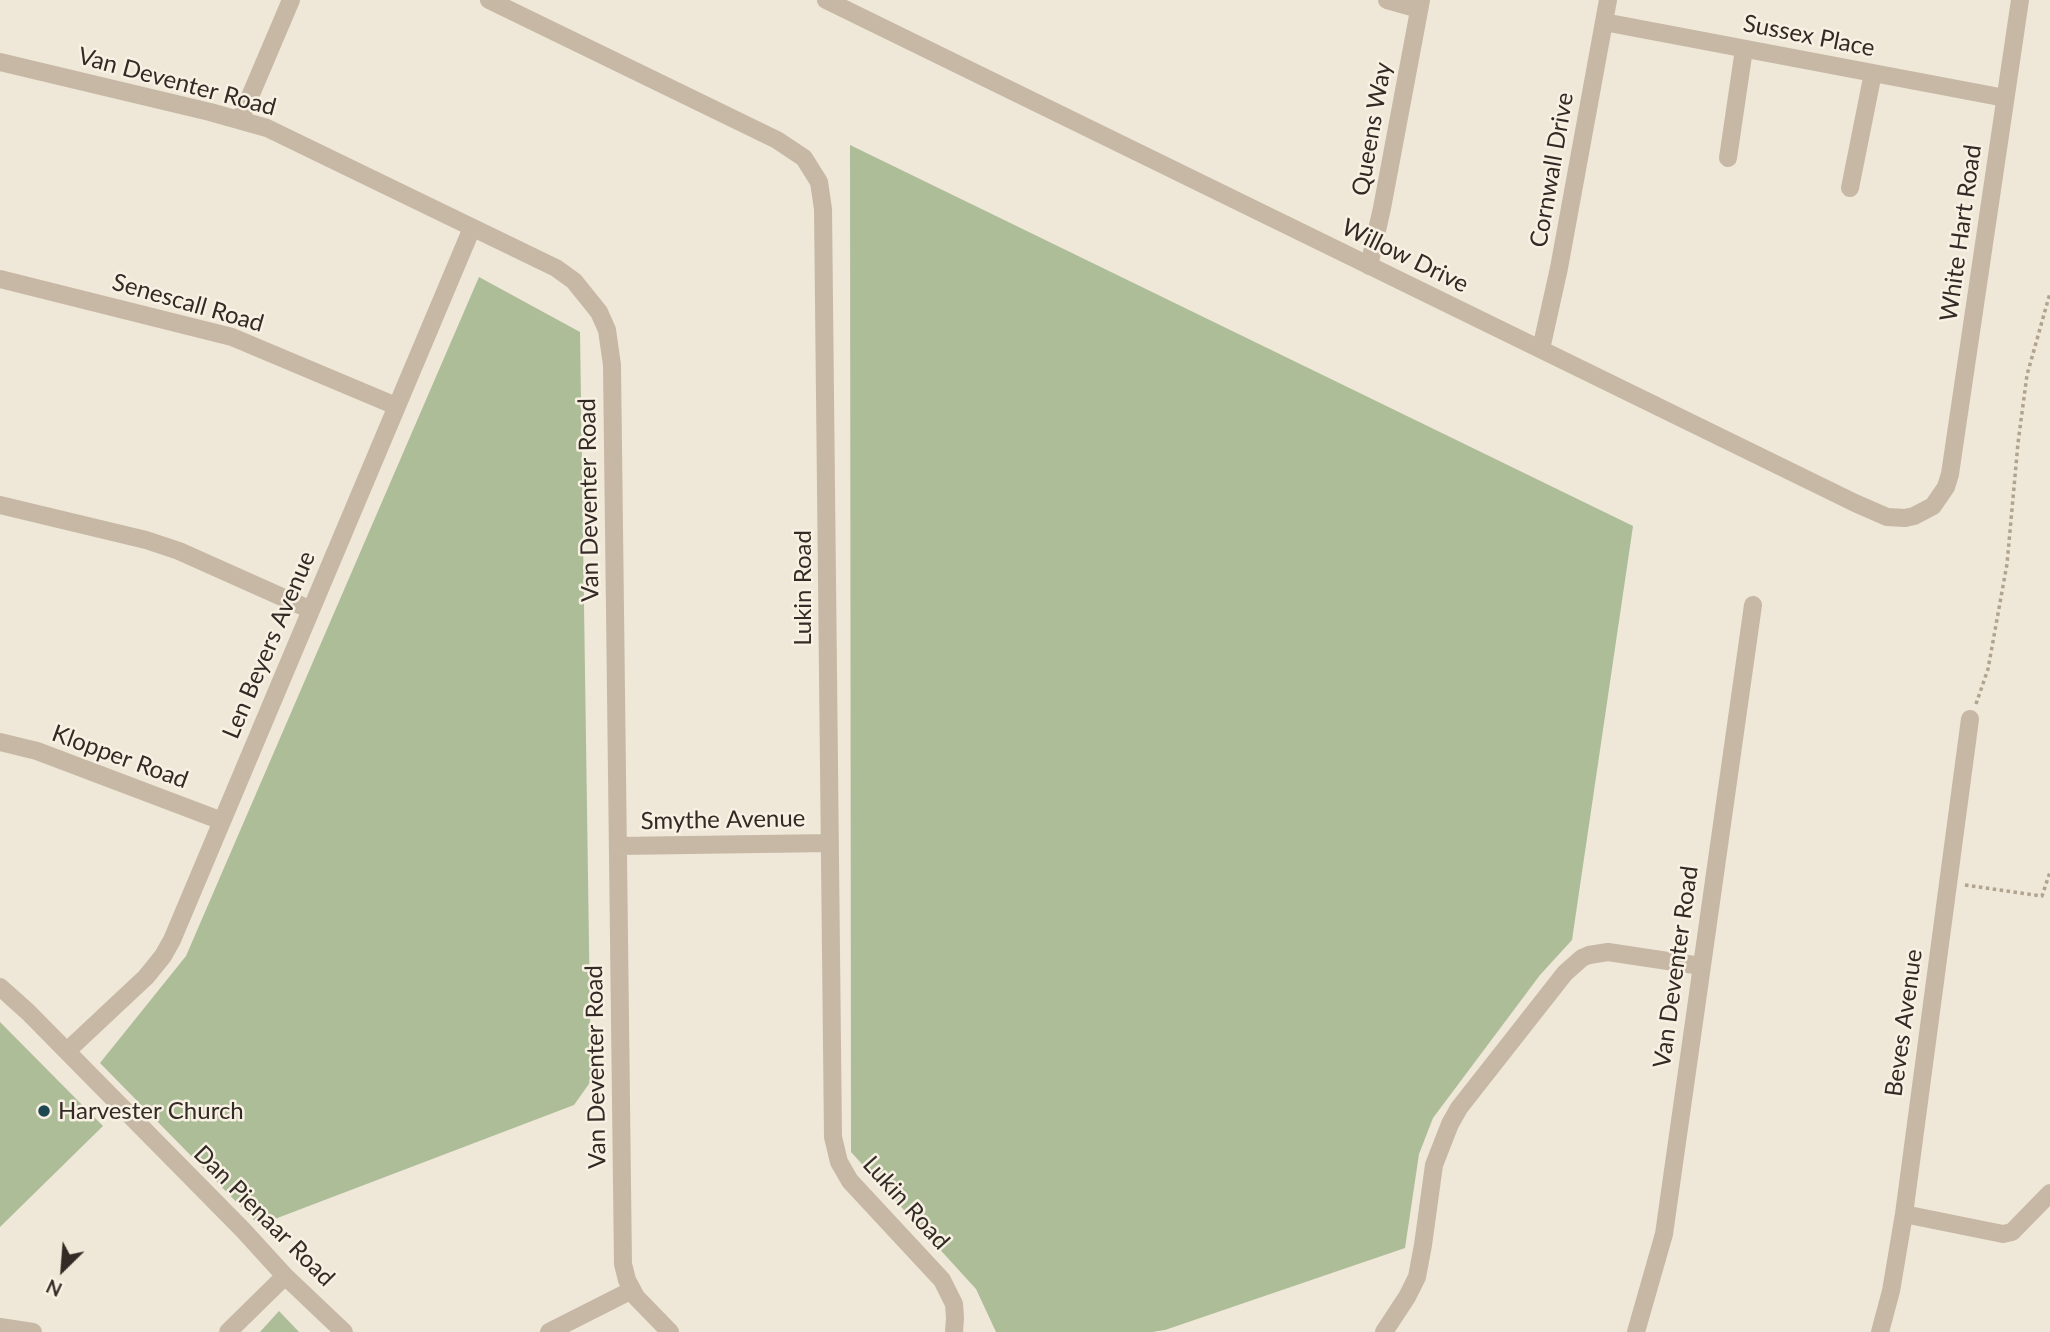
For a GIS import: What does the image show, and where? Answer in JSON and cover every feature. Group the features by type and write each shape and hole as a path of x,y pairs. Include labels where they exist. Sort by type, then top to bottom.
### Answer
{"street":[{"path":"240,120 291,0"},
{"name":"Lukin Road","path":"489,0 777,140 804,158 819,182 823,209 834,1137 843,1172 942,1280 954,1304 954,1332"},
{"name":"Willow Drive","path":"826,0 1887,517 1905,518 1924,512 1941,497 1950,474"},
{"path":"1387,0 1420,5"},
{"name":"Cornwall Drive","path":"1541,349 1608,0"},
{"name":"White Hart Road","path":"1950,474 2020,0"},
{"name":"Queens Way","path":"1369,266 1420,5"},
{"name":"Sussex Place","path":"1604,22 2005,98"},
{"path":"1728,158 1744,49"},
{"name":"Van Deventer Road","path":"0,62 256,124 285,136 556,268 574,281 599,312 607,330 612,365 623,1253 625,1272 632,1290 670,1332"},
{"path":"1850,188 1873,73"},
{"name":"Len Beyers Avenue","path":"66,1051 146,977 167,951 472,228"},
{"name":"Senescall Road","path":"0,279 232,337 396,406"},
{"path":"0,505 146,540 179,551 311,610"},
{"name":"Van Deventer Road","path":"1636,1332 1664,1234 1753,605"},
{"name":"Beves Avenue","path":"1880,1332 1891,1291 1904,1213 1970,719"},
{"name":"Klopper Road","path":"0,742 47,755 222,821"},
{"name":"Smythe Avenue","path":"618,846 830,844"},
{"path":"1384,1332 1417,1277 1434,1166 1450,1124 1459,1108 1565,973 1582,958 1608,952 1701,965"},
{"name":"Dan Pienaar Road","path":"0,988 29,1012 285,1276 344,1332"},
{"path":"1904,1213 2003,1234 2012,1232 2050,1193"},
{"path":"228,1332 285,1276"},
{"path":"549,1332 632,1290"},
{"path":"0,1328 33,1332"}],"path":[{"path":"1970,719 1987,668 1995,629 2007,564 2027,375 2050,293"},
{"path":"1948,883 2042,896 2050,872"}],"green space":[{"path":"850,145 1633,526 1572,940 1540,975 1433,1118 1419,1154 1405,1248 1165,1330 996,1332 976,1289 851,1152"},
{"path":"479,277 580,332 591,1081 574,1105 259,1225 100,1063 186,956"},
{"name":"Harvester Church","path":"0,1022 103,1126 0,1227"},
{"path":"279,1311 299,1332 260,1332"}],"place":[{"name":"Harvester Church","path":"44,1111"}]}
